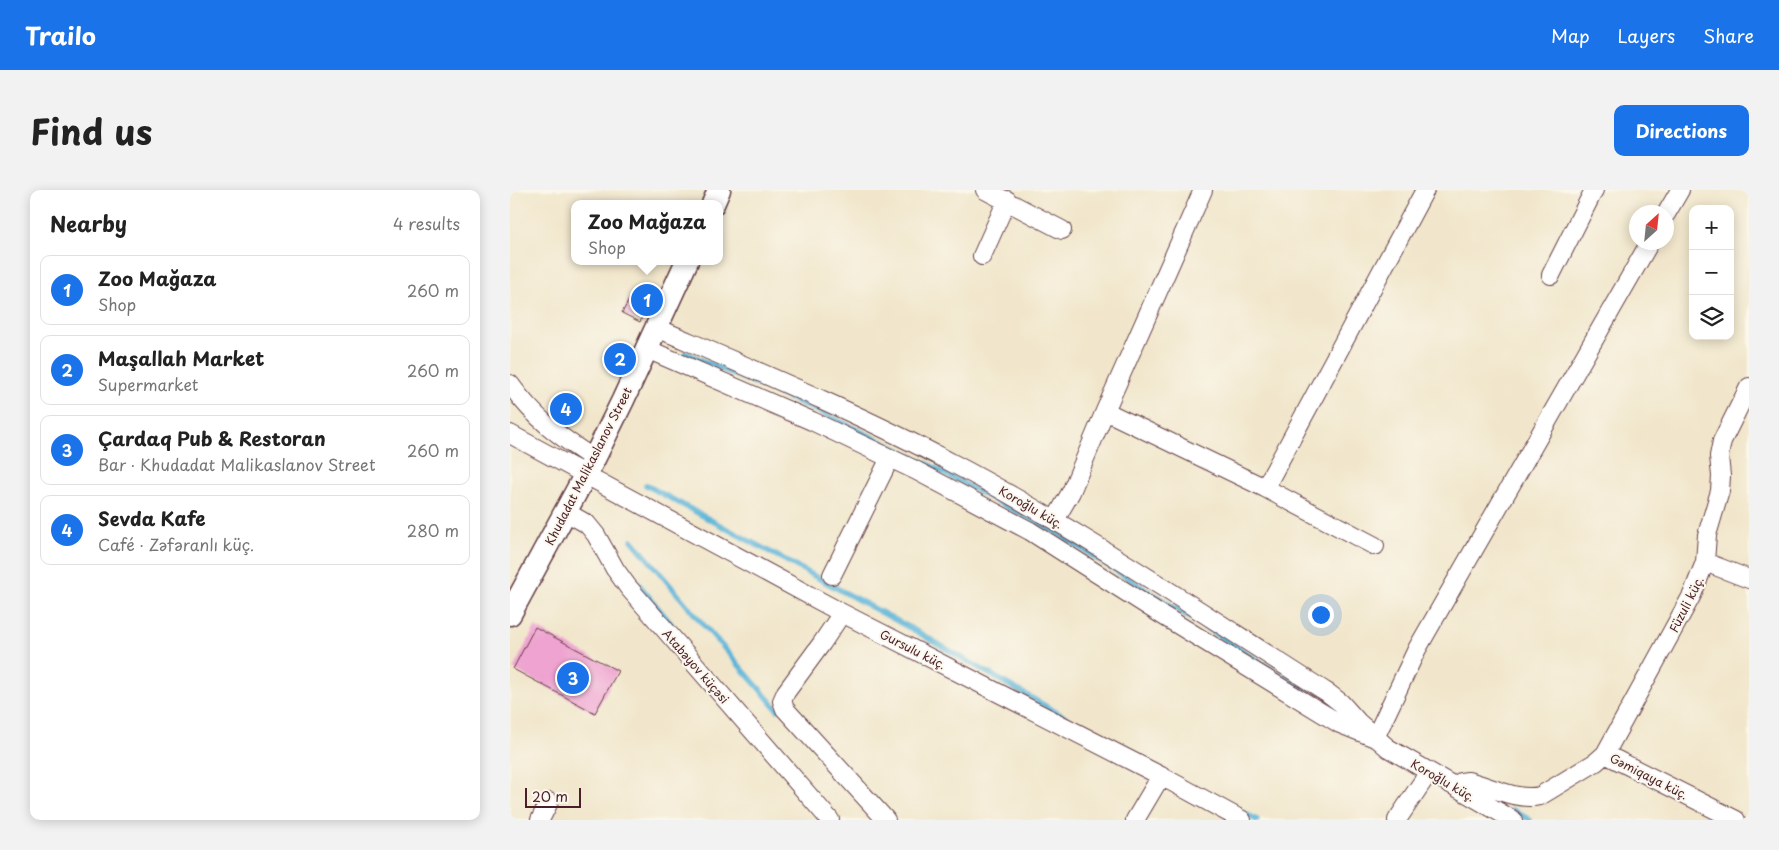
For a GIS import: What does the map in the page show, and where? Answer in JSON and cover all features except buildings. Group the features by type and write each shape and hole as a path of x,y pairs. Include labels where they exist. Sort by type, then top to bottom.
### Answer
{"street":[{"path":"985,190 1062,230"},
{"path":"1055,520 1071,492 1104,411 1203,190"},
{"path":"1265,488 1425,190"},
{"path":"1551,275 1594,190"},
{"path":"1671,205 1680,190"},
{"path":"982,256 1007,200"},
{"path":"1375,738 1417,649 1645,250"},
{"name":"Khudadat Malikaslanov Street","path":"510,614 590,467 685,265"},
{"name":"Koroğlu küç.","path":"657,328 854,415 953,463 1055,520 1328,693 1388,748 1513,820"},
{"name":"Koroğlu küç.","path":"647,349 812,420 890,458 1030,531 1162,615 1340,724 1375,738"},
{"path":"510,384 545,425 590,467"},
{"name":"Füzuli küç.","path":"1605,754 1692,596 1705,562 1707,535 1720,491 1719,456 1722,441 1749,386"},
{"path":"1104,411 1265,488 1375,546"},
{"path":"510,434 590,467"},
{"path":"832,575 890,458"},
{"name":"Gursulu küç.","path":"590,467 842,613 1161,776 1242,820"},
{"name":"Atabəyov küçəsi","path":"566,512 587,524 596,534 628,587 808,797 830,820"},
{"path":"1705,562 1749,579"},
{"path":"842,613 786,692 782,701 785,709 886,820"},
{"name":"Gəmiqaya küç.","path":"1455,786 1468,780 1532,798 1540,796 1596,762 1605,754 1736,820"},
{"path":"1397,820 1429,772"},
{"path":"1136,820 1161,776"},
{"path":"540,820 550,802"}],"waterway":[{"path":"685,353 814,409 929,465 1060,535 1320,700"},
{"path":"646,485 914,630 1066,718"},
{"path":"632,540 778,710"},
{"path":"627,570 672,625"},
{"path":"1513,810 1530,820"},
{"path":"1244,813 1257,820"}],"place":[{"name":"Zoo Mağaza","path":"647,300"},
{"name":"Maşallah Market","path":"620,359"},
{"name":"Sevda Kafe","path":"566,409"},
{"name":"Çardaq Pub & Restoran","path":"573,678"}]}
